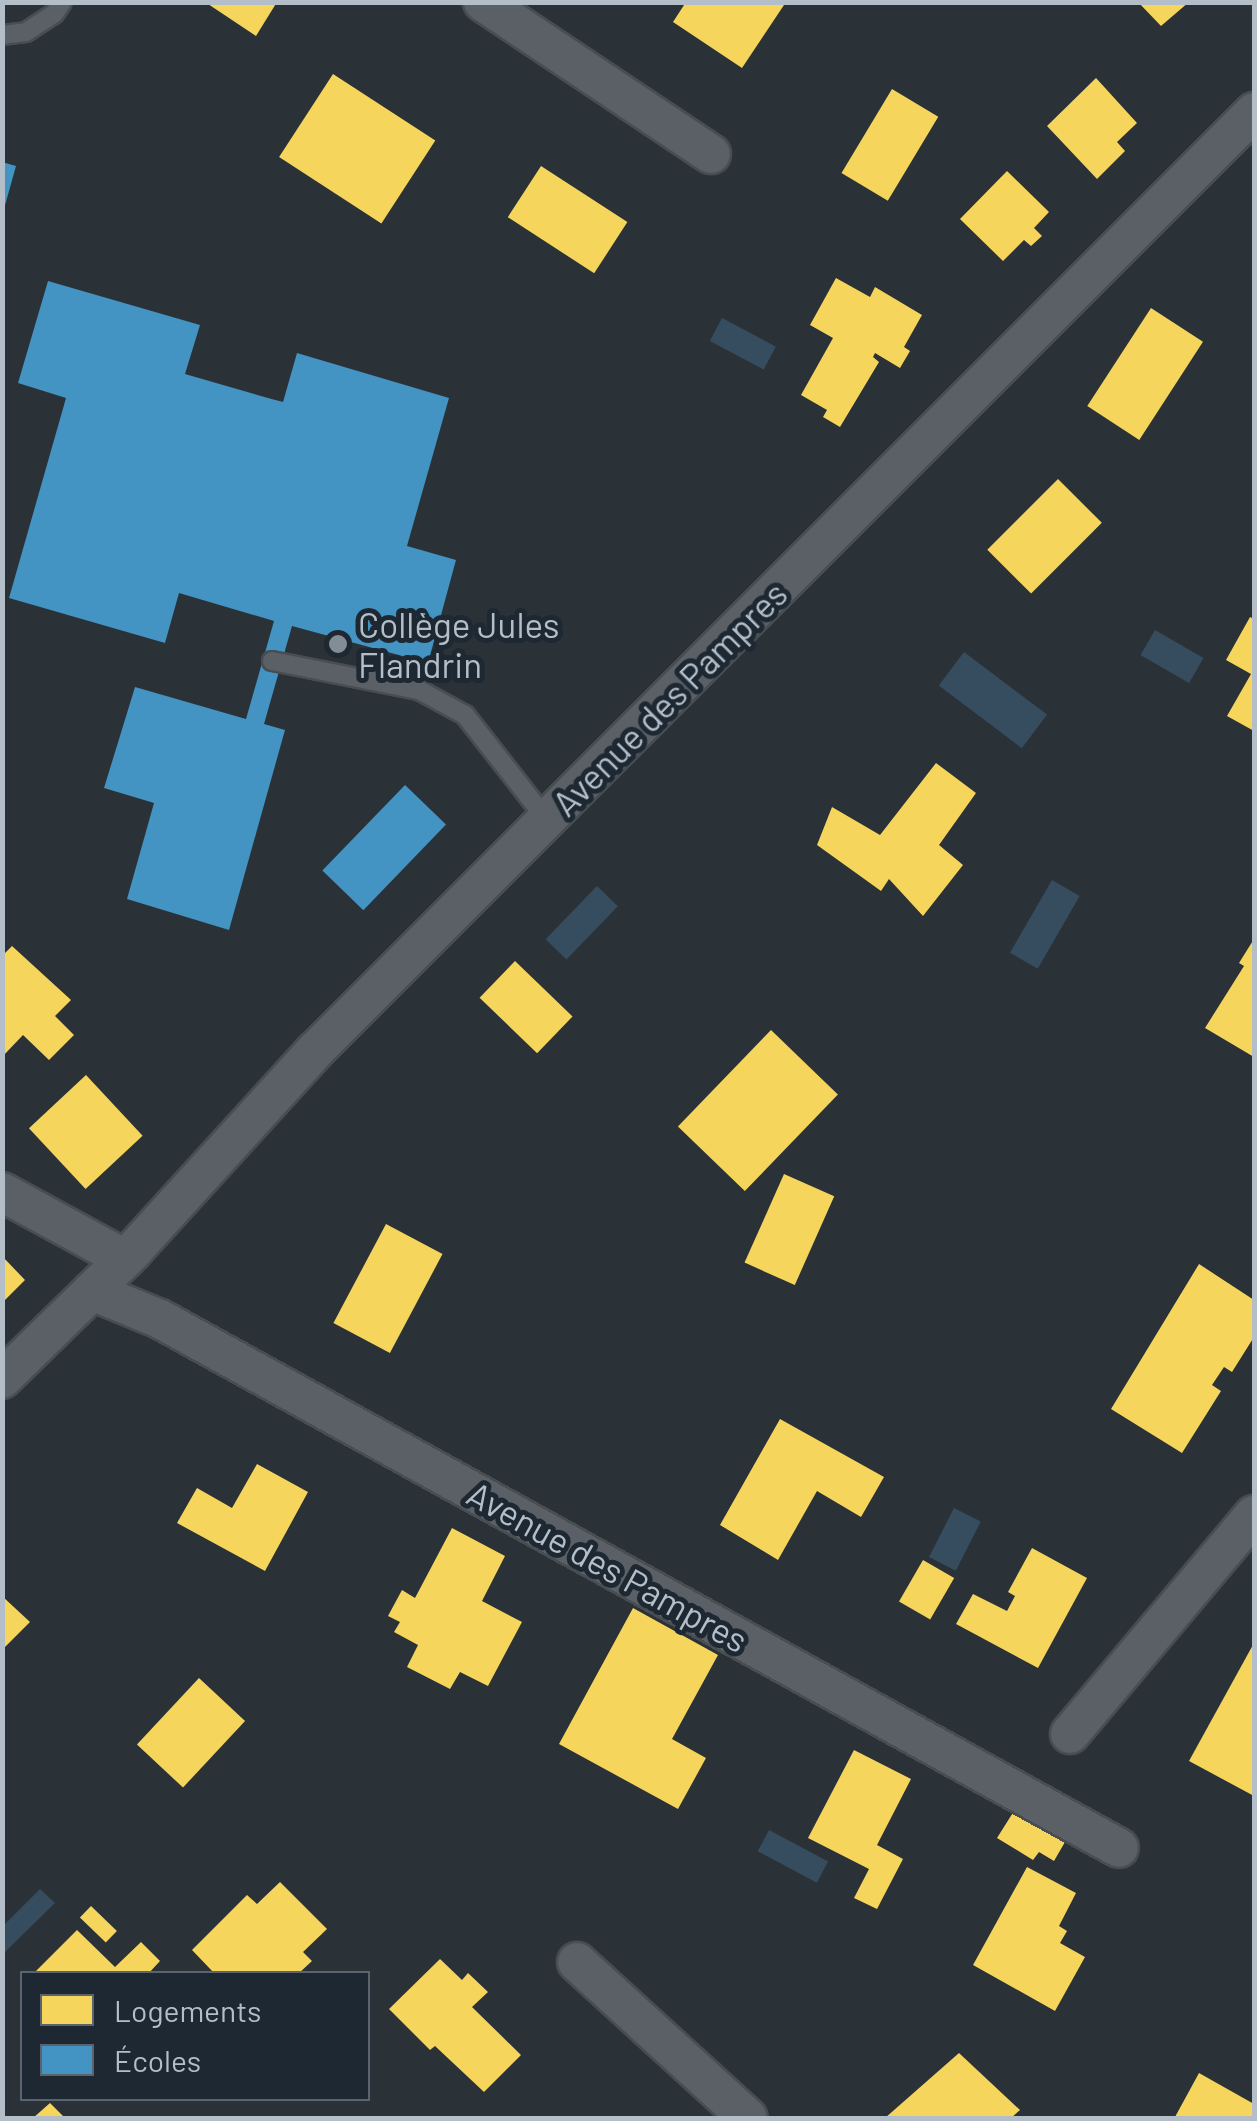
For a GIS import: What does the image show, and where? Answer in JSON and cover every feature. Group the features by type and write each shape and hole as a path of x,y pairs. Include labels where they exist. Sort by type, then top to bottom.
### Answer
{"street":[{"path":"483,2 711,154"},
{"name":"Avenue des Pampres","path":"2,1380 125,1259 315,1052 1254,112"},
{"path":"2,1192 125,1259"},
{"name":"Avenue des Pampres","path":"92,1292 160,1319 1120,1848"},
{"path":"1070,1734 1254,1515"},
{"path":"578,1962 748,2118"}],"lane":[{"path":"2,36 26,32 54,14 62,2"},
{"path":"272,661 420,690 465,715 548,821"}],"water":[{"path":"722,318 776,347 764,370 710,341"},
{"path":"1155,630 1203,658 1189,683 1140,655"},
{"path":"964,652 1047,715 1022,748 939,686"},
{"path":"1052,880 1080,896 1038,969 1010,953"},
{"path":"597,886 618,906 566,959 546,939"},
{"path":"954,1508 981,1522 956,1571 929,1557"},
{"path":"769,1830 828,1861 817,1883 758,1851"},
{"path":"40,1889 55,1903 5,1952 3,1926"}],"building: Logements":[{"path":"205,2 277,2 256,36"},
{"path":"686,2 786,2 742,68 673,22"},
{"path":"1138,2 1189,2 1161,26"},
{"path":"333,74 435,140 381,223 279,157"},
{"path":"1096,78 1137,123 1117,142 1125,151 1097,179 1047,126"},
{"path":"892,89 938,117 888,201 842,173"},
{"path":"541,166 627,222 594,273 508,217"},
{"path":"1007,171 1049,212 1034,228 1042,236 1031,246 1024,240 1003,261 960,219"},
{"path":"836,278 870,297 875,287 922,315 904,347 910,351 900,368 875,353 873,357 879,362 840,427 823,417 827,410 801,395 833,338 810,325"},
{"path":"1151,308 1203,342 1139,440 1087,406"},
{"path":"1058,479 1102,523 1031,594 987,550"},
{"path":"1250,617 1254,619 1254,731 1227,716 1251,674 1226,660"},
{"path":"936,763 976,793 939,845 963,865 923,916 889,879 881,891 817,845 832,807 880,835"},
{"path":"1254,939 1254,1057 1205,1028 1244,966 1239,963"},
{"path":"12,946 71,1000 55,1016 74,1035 49,1060 23,1035 2,1057 2,956"},
{"path":"515,961 573,1017 537,1053 480,998"},
{"path":"771,1030 838,1095 745,1191 678,1126"},
{"path":"86,1075 143,1136 86,1189 29,1128"},
{"path":"784,1174 834,1196 795,1285 745,1263"},
{"path":"386,1224 443,1254 390,1353 333,1323"},
{"path":"2,1256 25,1280 2,1303"},
{"path":"1199,1264 1254,1300 1254,1337 1232,1372 1224,1367 1212,1385 1221,1391 1182,1453 1111,1409"},
{"path":"780,1419 884,1477 861,1517 817,1491 778,1560 720,1525"},
{"path":"257,1464 308,1492 265,1571 177,1523 197,1488 232,1508"},
{"path":"452,1528 505,1556 482,1601 522,1622 488,1686 460,1672 450,1689 407,1667 418,1645 394,1632 400,1622 388,1616 402,1590 415,1598"},
{"path":"1032,1548 1087,1578 1038,1668 956,1624 973,1594 1007,1611 1015,1596 1008,1592"},
{"path":"923,1560 954,1578 930,1620 899,1602"},
{"path":"2,1596 30,1622 2,1650"},
{"path":"633,1608 718,1655 672,1739 706,1758 678,1809 559,1744"},
{"path":"1254,1643 1254,1796 1189,1761"},
{"path":"199,1678 245,1721 183,1788 137,1745"},
{"path":"854,1750 911,1779 877,1845 903,1859 877,1909 854,1898 869,1869 808,1838"},
{"path":"1014,1811 1065,1842 1054,1861 1039,1852 1033,1860 997,1838"},
{"path":"1027,1867 1076,1893 1059,1926 1067,1931 1060,1943 1085,1957 1055,2011 973,1965"},
{"path":"280,1882 327,1929 303,1952 312,1961 301,1971 212,1971 192,1950 247,1895 257,1904"},
{"path":"91,1906 117,1931 106,1943 80,1918"},
{"path":"77,1930 115,1967 141,1942 160,1961 151,1971 36,1971"},
{"path":"440,1959 462,1980 468,1973 488,1992 472,2007 521,2055 484,2092 435,2046 430,2050 389,2009"},
{"path":"959,2053 1020,2110 1011,2118 885,2118"},
{"path":"1199,2073 1254,2104 1254,2118 1175,2117"},
{"path":"50,2103 65,2118 33,2118"}],"building: Écoles":[{"path":"2,162 16,166 4,209 2,209"},
{"path":"48,281 200,325 185,374 283,402 297,353 449,398 407,546 456,560 428,663 292,626 264,724 285,730 229,930 127,899 154,803 104,788 135,687 246,719 274,621 179,593 165,643 9,598 66,398 18,383"},
{"path":"405,785 446,825 363,910 322,871"}],"place":[{"name":"Collège Jules Flandrin","path":"338,644"}]}
